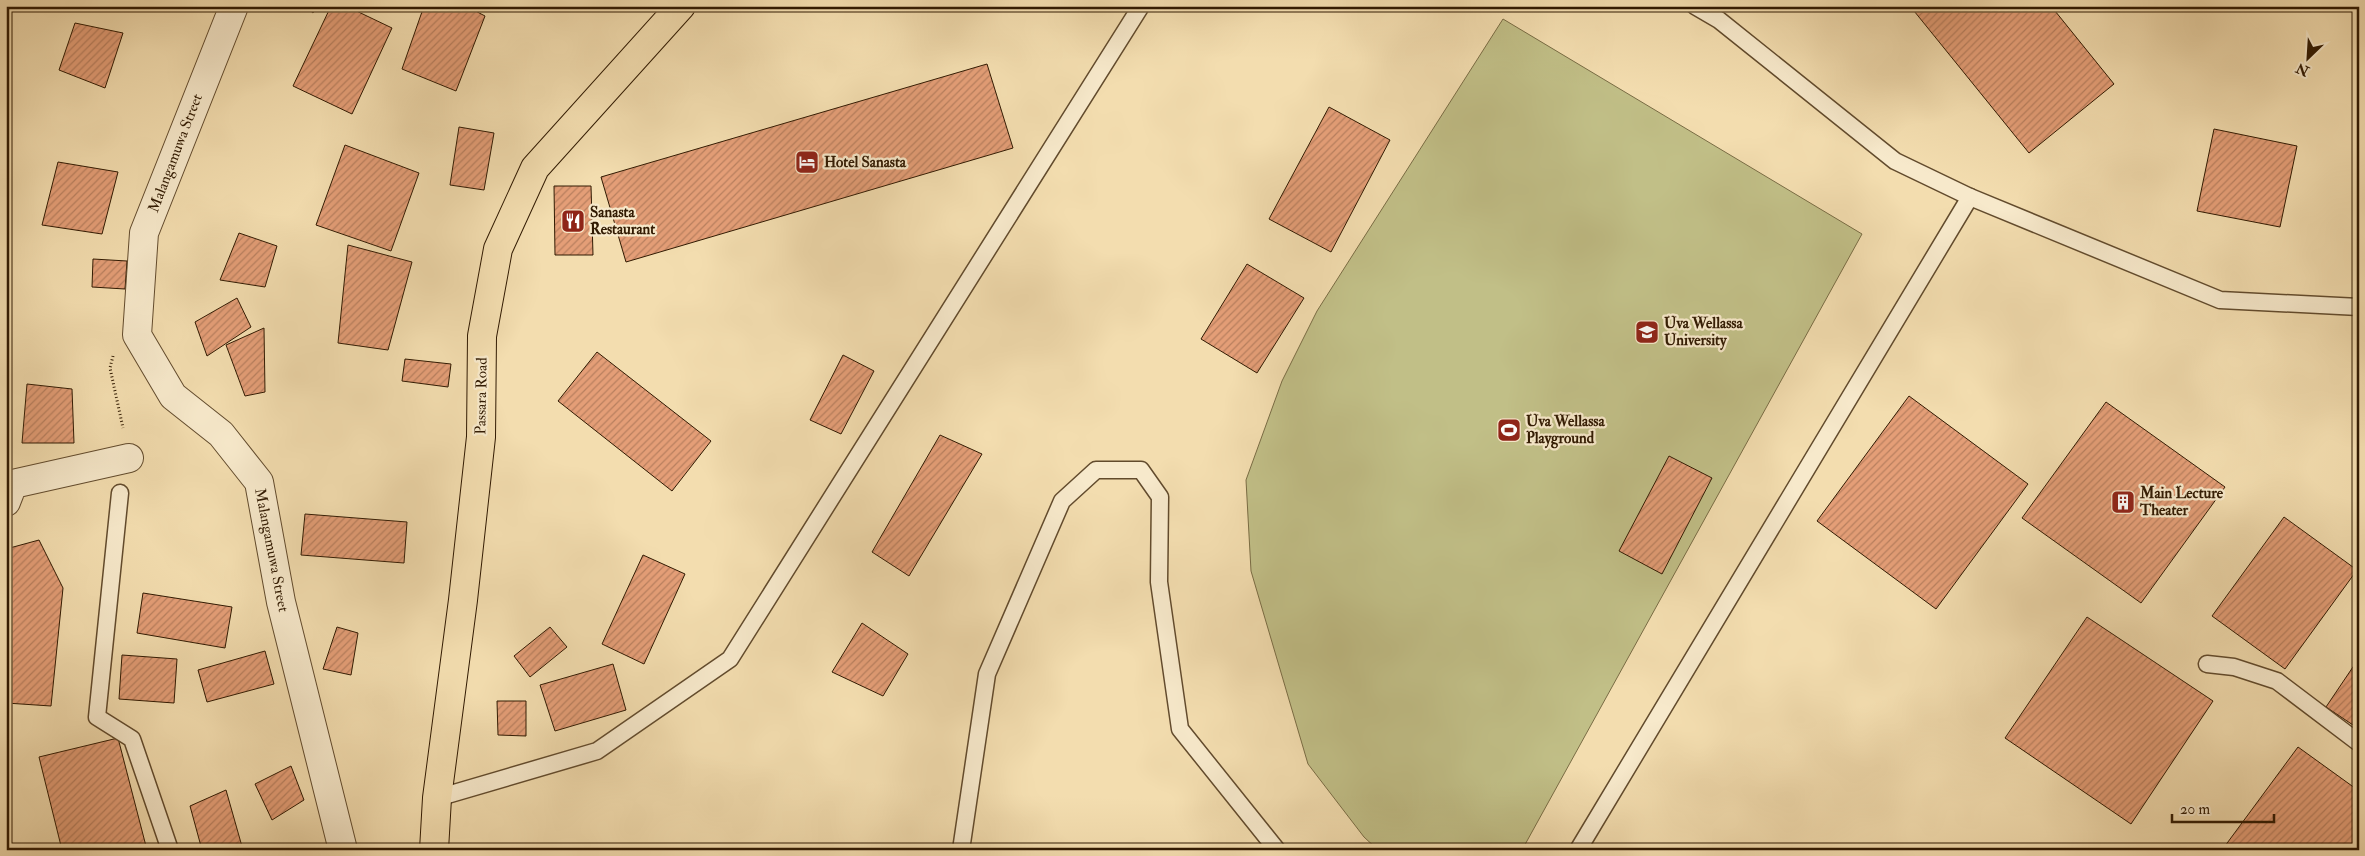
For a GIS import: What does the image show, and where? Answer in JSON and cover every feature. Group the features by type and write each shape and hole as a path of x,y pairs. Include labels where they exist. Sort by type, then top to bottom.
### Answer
{"highway":[{"name":"Passara Road","path":"434,850 437,798 463,600 481,437 482,336 498,249 535,168 683,7"}],"street":[{"name":"Malangamuwa Street","path":"234,6 144,233 137,335 173,396 221,434 259,482 281,602 343,850"},
{"path":"6,502 13,484 129,458"}],"lane":[{"path":"437,798 597,751 730,659 1141,6"},
{"path":"1695,6 1719,20 1895,161 1970,197 2220,300 2359,307"},
{"path":"1578,850 1970,197"},
{"path":"961,850 987,674 1062,501 1096,470 1141,470 1160,497 1159,582 1180,728 1277,850"},
{"path":"120,492 97,717 132,739 170,850"},
{"path":"2207,664 2234,667 2278,681 2359,743"}],"path":[{"path":"129,458 110,368 119,326 137,335"}],"shaded area":[{"name":"Uva Wellassa Playground","path":"1503,19 1862,234 1522,850 1378,850 1364,837 1308,764 1251,571 1246,480 1282,381 1317,311"}],"building":[{"path":"305,6 318,6 313,13"},
{"path":"331,6 346,6 392,28 352,114 293,86"},
{"path":"424,6 466,6 485,16 456,91 402,69"},
{"path":"1910,6 2051,6 2114,84 2029,153"},
{"path":"75,23 123,33 105,88 59,70"},
{"name":"Hotel Sanasta","path":"987,64 1013,148 626,262 601,177"},
{"path":"1329,107 1390,140 1331,252 1269,219"},
{"path":"459,127 494,133 484,190 450,185"},
{"path":"2214,129 2297,146 2280,227 2197,211"},
{"path":"345,145 419,173 391,251 316,225"},
{"path":"58,162 118,172 102,234 42,225"},
{"name":"Sanasta Restaurant","path":"554,186 591,186 593,255 555,255"},
{"path":"239,233 277,246 265,287 220,280"},
{"path":"348,245 412,262 388,350 338,343"},
{"path":"93,259 127,261 125,289 92,287"},
{"path":"1247,264 1304,298 1257,373 1201,339"},
{"path":"237,298 251,327 207,356 195,322"},
{"path":"264,328 265,392 245,396 226,345"},
{"path":"597,352 711,441 672,491 558,401"},
{"path":"843,355 874,371 841,434 810,420"},
{"path":"405,359 451,364 448,387 402,381"},
{"path":"27,384 72,389 74,443 22,443"},
{"path":"1909,396 2028,484 1936,609 1817,521"},
{"name":"Main Lecture Theater","path":"2106,402 2225,487 2141,603 2022,518"},
{"path":"940,435 982,454 909,576 872,552"},
{"path":"1669,456 1712,478 1662,574 1619,551"},
{"path":"305,514 407,522 404,563 301,555"},
{"path":"2284,517 2357,570 2285,669 2212,616"},
{"path":"39,540 63,588 51,706 6,703 6,549"},
{"path":"643,555 685,574 644,664 602,644"},
{"path":"143,593 232,607 225,648 137,633"},
{"path":"2087,617 2213,701 2131,824 2005,738"},
{"path":"862,623 908,654 883,696 832,672"},
{"path":"337,627 358,633 351,675 323,669"},
{"path":"550,627 567,647 530,677 514,656"},
{"path":"265,651 274,684 207,702 198,670"},
{"path":"122,655 177,659 174,703 119,699"},
{"path":"2359,658 2359,729 2326,707"},
{"path":"613,664 626,710 555,731 540,685"},
{"path":"497,701 526,701 526,736 498,735"},
{"path":"118,738 147,850 62,850 39,757"},
{"path":"2298,747 2359,791 2359,850 2222,850"},
{"path":"291,766 304,800 272,820 255,784"},
{"path":"226,790 243,850 202,850 190,806"}],"place":[{"name":"Hotel Sanasta","path":"807,162"},
{"name":"Sanasta Restaurant","path":"573,221"},
{"name":"Uva Wellassa University","path":"1647,332"},
{"name":"Uva Wellassa Playground","path":"1509,430"},
{"name":"Main Lecture Theater","path":"2123,502"}]}
